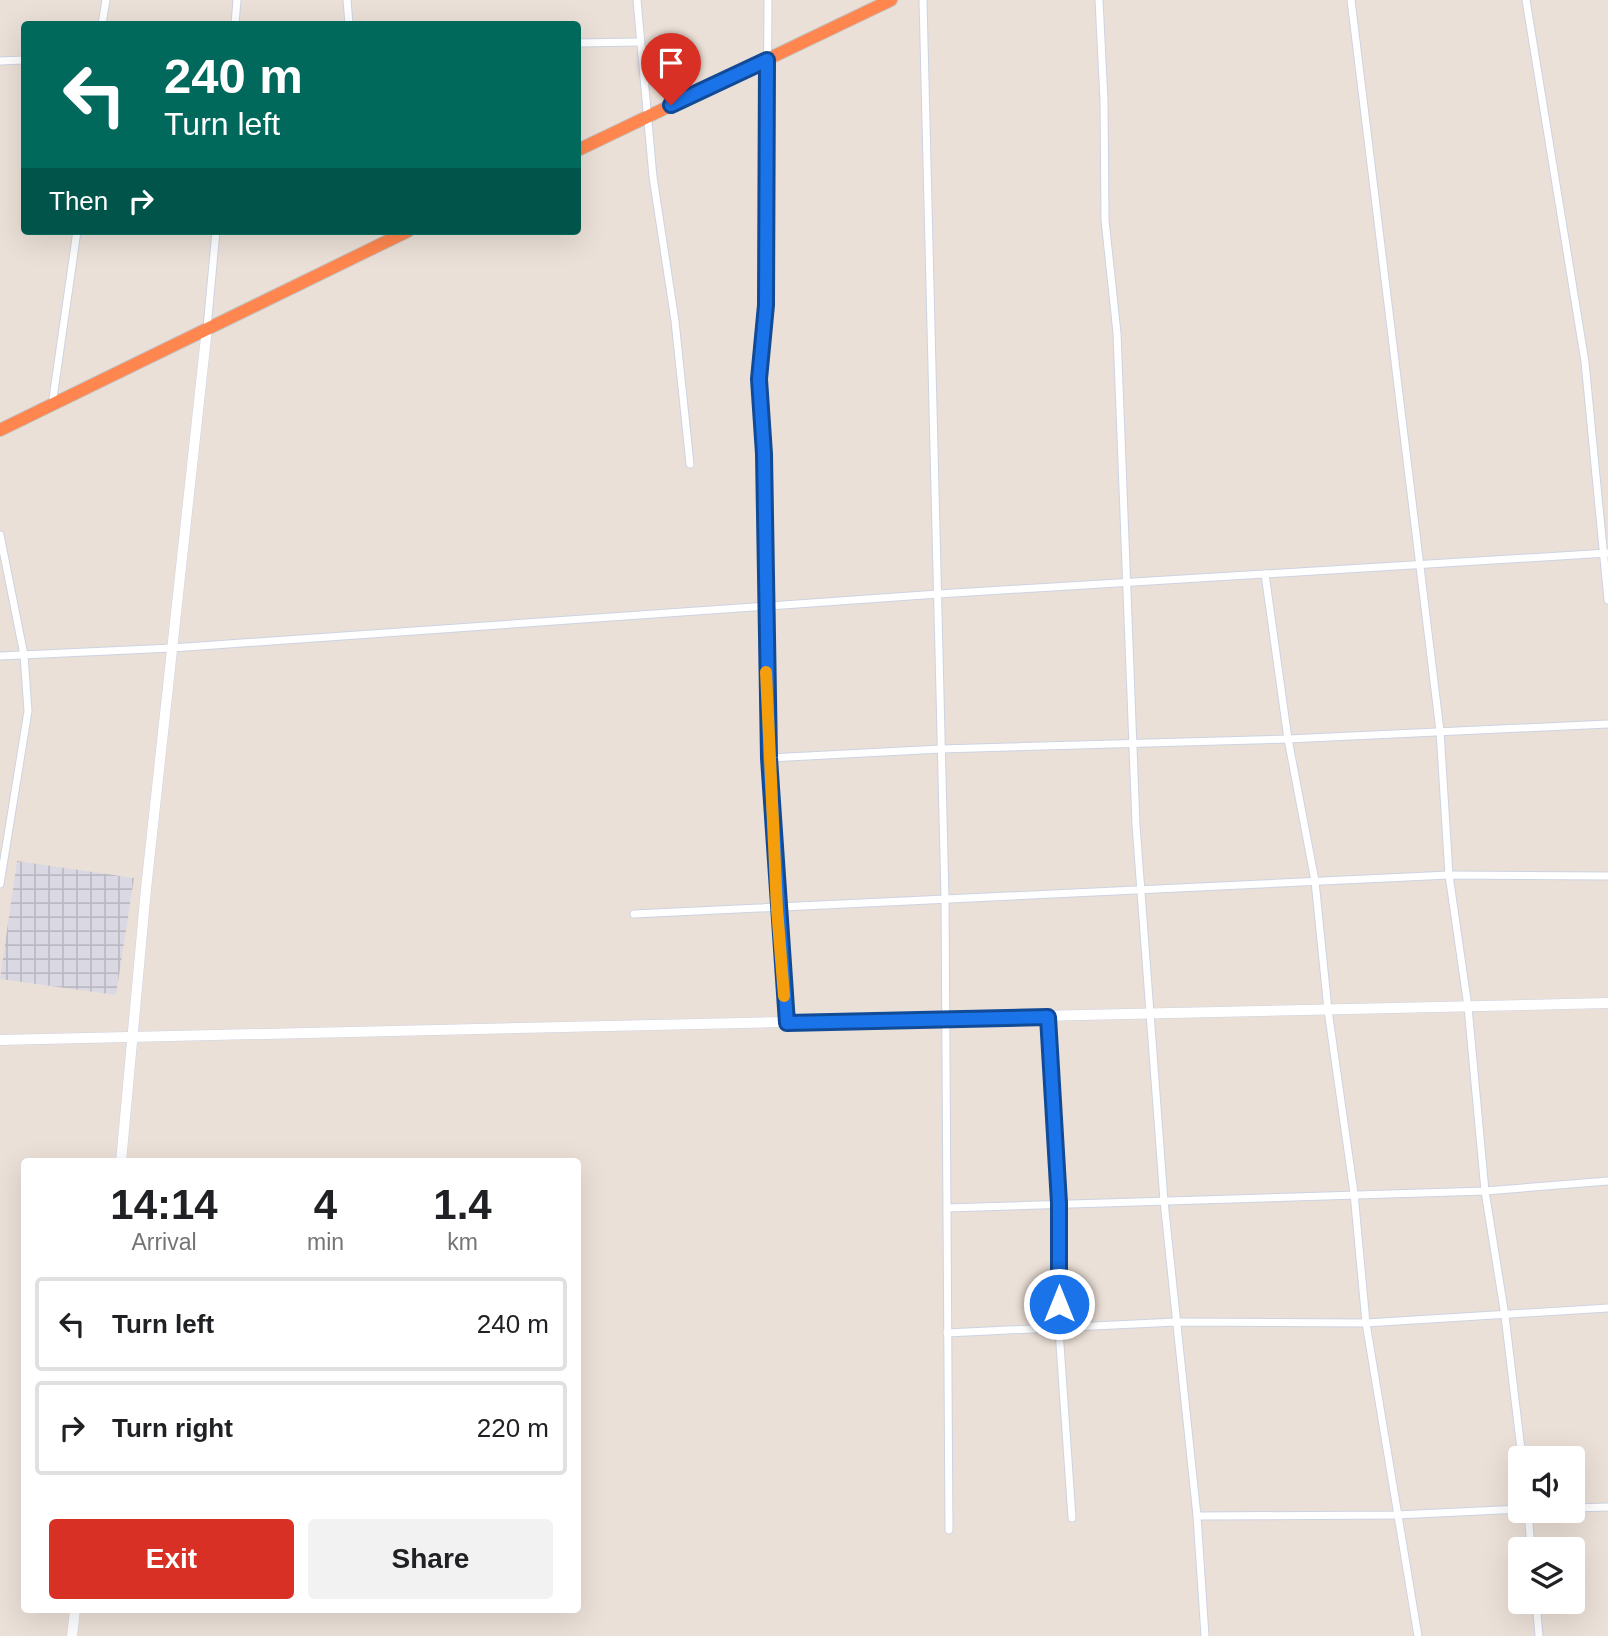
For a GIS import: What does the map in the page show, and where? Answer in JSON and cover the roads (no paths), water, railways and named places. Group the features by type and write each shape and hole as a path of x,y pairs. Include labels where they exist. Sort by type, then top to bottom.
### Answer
{"highway":[{"path":"581,149 891,0"},
{"path":"0,430 400,235"}],"street":[{"path":"102,21 106,0"},
{"path":"235,21 237,0"},
{"path":"347,0 349,21"},
{"path":"637,0 647,117 675,321 690,464"},
{"path":"768,0 766,305 759,379 764,454 764,608 769,758 777,909 787,1023"},
{"path":"923,0 945,898 949,1530"},
{"path":"1099,0 1104,101 1105,220 1116,333 1141,888 1164,1201 1196,1516 1205,1636"},
{"path":"1351,0 1400,386 1417,565 1427,620 1440,731 1449,875 1468,1007 1485,1191 1505,1316 1521,1446"},
{"path":"1526,0 1585,362 1608,600"},
{"path":"581,43 639,42"},
{"path":"0,61 21,60"},
{"path":"51,405 76,235"},
{"path":"121,1158 216,235"},
{"path":"0,536 24,655 28,711 0,884"},
{"path":"0,656 172,648 938,594 1605,553"},
{"path":"1265,574 1288,739 1315,881 1328,1010 1354,1193 1366,1323 1418,1636"},
{"path":"769,758 941,748 1288,739 1608,724"},
{"path":"634,914 1449,875 1608,876"},
{"path":"0,1040 1608,1003"},
{"path":"1048,1017 1059,1203 1059,1330 1072,1518"},
{"path":"947,1209 1354,1193 1485,1191 1608,1181"},
{"path":"947,1333 1059,1330 1176,1322 1366,1323 1608,1308"},
{"path":"1585,1508 1608,1507"},
{"path":"1196,1516 1397,1515 1508,1510"},
{"path":"72,1636 75,1613"},
{"path":"1537,1614 1539,1636"}]}
